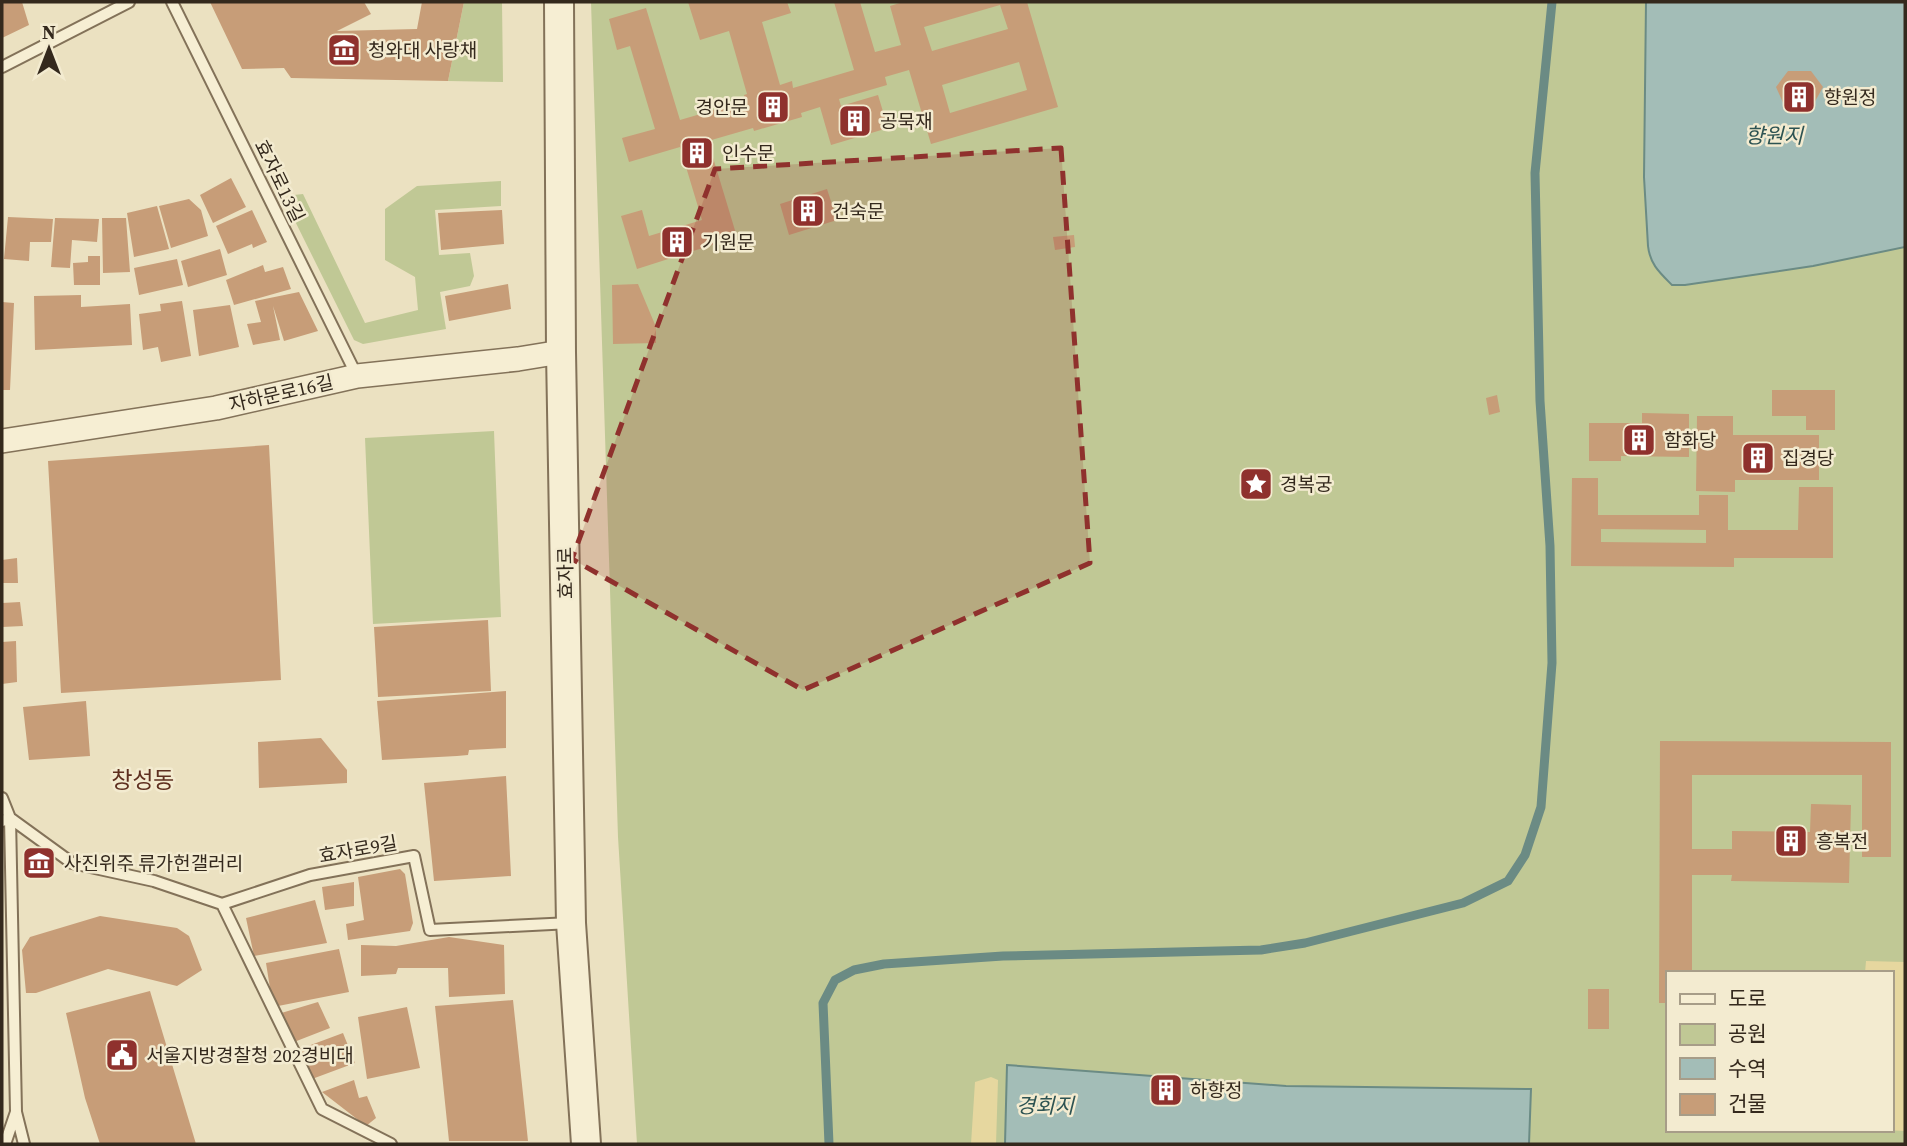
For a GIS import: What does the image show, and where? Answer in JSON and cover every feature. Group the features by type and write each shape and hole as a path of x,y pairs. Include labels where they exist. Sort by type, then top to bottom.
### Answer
{"street":[{"name":"효자로","path":"559,2 561,352 570,923 586,1144"},
{"name":"자하문로16길","path":"2,441 216,408 357,376 561,352"}],"lane":[{"path":"2,67 129,2"},
{"name":"효자로13길","path":"172,2 357,376"},
{"path":"2,798 6,820 8,992 16,1112 24,1144"},
{"path":"6,820 72,863 155,881 222,904 322,1109 391,1144"},
{"name":"효자로9길","path":"222,904 310,876 414,856 430,930 570,923"},
{"path":"5,1144 16,1112"}],"highlighted area":[{"path":"1061,148 1090,563 803,690 572,559 715,169"}],"green space":[{"path":"464,2 502,2 503,82 448,81"},
{"name":"경복궁","path":"591,2 1905,2 1905,1144 637,1144 618,837"},
{"path":"501,181 501,206 435,210 439,255 470,253 474,276 470,286 440,292 446,329 363,344 354,340 286,203 294,195 303,194 365,323 418,310 415,277 385,260 385,209 417,186"},
{"path":"494,431 501,617 373,624 365,438"}],"sand":[{"path":"1866,961 1905,962 1905,1131 1893,1130 1893,971 1865,971"},
{"path":"991,1077 998,1080 996,1144 971,1144 975,1082"}],"water":[{"name":"향원지","path":"1646,2 1905,2 1905,247 1813,266 1672,285 1653,263 1648,246 1644,177"},
{"name":"경회지","path":"1007,1065 1286,1086 1531,1089 1529,1144 1005,1144"}],"building":[{"path":"2,2 22,2 29,25 2,38"},
{"name":"청와대 사랑채","path":"210,2 364,2 371,14 337,31 417,29 422,2 464,2 448,81 291,78 284,68 242,69"},
{"path":"688,2 787,2 791,13 762,22 780,85 792,81 793,88 854,70 834,2 860,2 875,52 901,45 890,6 903,2 1027,2 1058,107 931,144 909,70 885,77 887,85 839,99 841,106 878,95 888,128 831,145 820,107 801,113 802,117 708,141 737,237 637,269 621,216 642,210 649,236 702,220 680,147 629,162 622,138 655,129 630,46 617,50 609,19 646,8 680,120 745,101 744,95 747,94 729,31 700,40","holes":["1000,5 1008,29 932,51 924,27","1019,62 1027,90 950,113 942,85"]},
{"name":"향원정","path":"1788,71 1811,71 1823,87 1812,107 1785,107 1776,87"},
{"path":"231,178 246,207 213,223 200,195"},
{"name":"건숙문","path":"827,189 837,220 789,235 780,204"},
{"path":"189,199 201,210 208,236 171,248 159,206"},
{"path":"157,206 169,249 134,257 127,213"},
{"path":"252,210 267,242 253,248 252,244 228,254 216,226"},
{"path":"502,210 504,244 441,250 438,213"},
{"path":"8,217 53,219 51,242 30,242 29,261 4,259"},
{"path":"55,218 99,219 97,242 72,240 70,268 51,267"},
{"path":"102,218 126,218 130,272 103,273"},
{"path":"1074,235 1075,247 1055,250 1053,237"},
{"path":"220,249 227,275 188,287 181,261"},
{"path":"88,256 100,256 100,285 74,285 73,263 88,262"},
{"path":"177,259 183,285 139,295 134,268"},
{"path":"263,265 265,272 283,267 291,289 234,305 226,280"},
{"path":"508,284 511,309 449,321 445,296"},
{"path":"638,284 656,327 656,343 613,344 612,285"},
{"path":"299,292 318,331 284,341 273,306 280,340 253,345 247,324 261,322 255,301"},
{"path":"81,295 81,307 130,304 132,345 35,350 34,296"},
{"path":"182,301 191,356 161,362 158,347 143,350 139,314 161,311 160,304"},
{"path":"2,302 14,303 10,390 2,390"},
{"path":"230,305 239,347 199,356 193,310"},
{"path":"1772,390 1835,390 1835,430 1806,430 1806,416 1772,416"},
{"path":"1497,395 1500,412 1489,415 1486,398"},
{"name":"함화당","path":"1642,413 1689,414 1689,457 1621,456 1621,461 1589,461 1589,423 1642,423"},
{"name":"집경당","path":"1697,416 1733,416 1733,435 1819,435 1819,480 1735,480 1735,492 1696,491"},
{"path":"269,445 281,680 61,693 48,461"},
{"path":"1572,478 1598,478 1598,515 1699,515 1699,495 1728,495 1728,530 1798,530 1799,487 1833,487 1833,558 1734,558 1734,567 1571,566","holes":["1601,529 1706,530 1706,543 1601,542"]},
{"path":"17,558 18,583 2,583 2,560"},
{"path":"20,602 23,626 2,627 2,603"},
{"path":"488,620 491,691 378,697 374,627"},
{"path":"16,641 17,682 2,684 2,642"},
{"path":"506,691 506,748 469,750 468,755 382,760 377,701"},
{"path":"86,701 90,756 29,760 23,707"},
{"path":"321,738 347,770 347,783 259,788 258,742"},
{"path":"1660,741 1891,742 1891,857 1862,857 1862,775 1692,775 1692,849 1732,849 1732,831 1810,832 1811,804 1851,805 1849,883 1731,881 1732,875 1692,875 1692,971 1666,971 1666,1003 1659,1003"},
{"path":"506,776 511,876 434,881 424,783"},
{"path":"400,869 405,874 413,923 410,931 348,940 346,924 364,920 358,877"},
{"path":"354,882 354,906 325,910 322,887"},
{"path":"315,900 327,943 254,956 246,918"},
{"path":"100,916 177,928 189,936 202,970 177,986 108,969 36,993 26,993 22,950 30,937"},
{"path":"449,937 504,945 505,994 449,997 448,968 398,968 396,974 361,976 361,945 396,946"},
{"path":"339,949 349,992 273,1007 266,963"},
{"path":"1588,989 1609,989 1609,1029 1588,1029"},
{"name":"서울지방경찰청 202경비대","path":"150,991 196,1144 100,1144 85,1098 66,1013"},
{"path":"513,1000 528,1141 449,1141 435,1006"},
{"path":"318,1002 330,1028 294,1042 278,1014"},
{"path":"407,1007 420,1068 367,1079 358,1017"},
{"path":"343,1033 355,1063 312,1079 300,1049"},
{"name":"하향정","path":"1161,1077 1171,1077 1177,1086 1172,1095 1160,1094 1155,1085"},
{"path":"354,1080 359,1098 367,1096 376,1118 366,1126 322,1092"}],"waterway":[{"path":"829,1144 823,1003 835,980 854,970 884,964 1003,956 1261,950 1305,943 1463,903 1508,881 1525,855 1541,807 1552,663 1550,546 1540,401 1535,173 1552,2"}],"place":[{"name":"청와대 사랑채","path":"344,50"},
{"name":"향원정","path":"1799,97"},
{"name":"경안문","path":"773,107"},
{"name":"공묵재","path":"855,121"},
{"name":"인수문","path":"697,153"},
{"name":"건숙문","path":"808,211"},
{"name":"기원문","path":"677,242"},
{"name":"함화당","path":"1639,440"},
{"name":"집경당","path":"1758,458"},
{"name":"경복궁","path":"1256,484"},
{"name":"흥복전","path":"1791,841"},
{"name":"사진위주 류가헌갤러리","path":"39,863"},
{"name":"서울지방경찰청 202경비대","path":"122,1055"},
{"name":"하향정","path":"1166,1090"}],"district":[{"name":"창성동","path":"143,780"}]}
